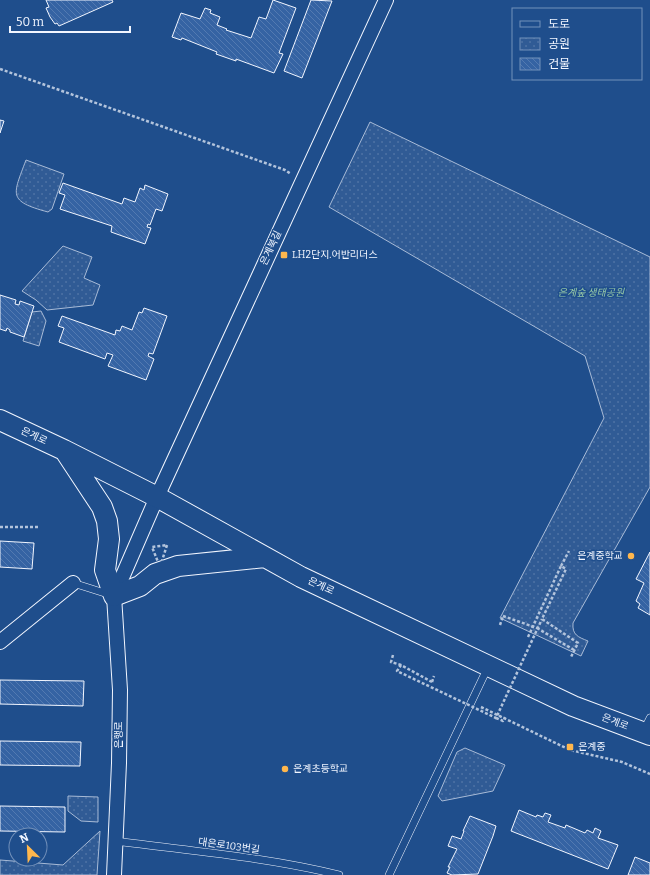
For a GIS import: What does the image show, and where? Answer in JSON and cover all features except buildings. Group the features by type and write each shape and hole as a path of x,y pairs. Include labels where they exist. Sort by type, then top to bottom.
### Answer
{"street":[{"name":"은계북길","path":"114,596 157,497 386,0"},
{"name":"은계로","path":"0,420 64,450 157,497 301,577 573,706 648,729"},
{"path":"64,450 106,516 109,536 105,570 114,596 140,586 155,574 178,566 265,557"},
{"path":"0,642 73,583"},
{"name":"은행로","path":"114,596 120,690 119,763 114,875"}],"lane":[{"path":"73,583 114,596"},
{"path":"390,875 488,666"},
{"name":"대은로103번길","path":"116,841 235,856 316,869 339,875"}],"path":[{"path":"0,69 285,170 302,181"},
{"path":"0,527 38,527"},
{"path":"528,637 569,551"},
{"path":"496,718 566,569 561,566"},
{"path":"500,625 503,616 537,628 574,650"},
{"path":"542,619 578,643 571,657"},
{"path":"393,654 391,662 401,665 432,682 434,676"},
{"path":"401,665 397,671 503,721 505,717"},
{"path":"479,706 505,717 570,750 622,762 650,774"}],"green space":[{"name":"은계숲 생태공원","path":"370,122 650,257 650,487 573,623 576,635 588,641 581,656 500,618 604,418 585,356 329,207"},
{"path":"26,160 64,174 52,209 48,212 25,204 17,195 16,189 18,181"},
{"path":"63,246 92,257 84,278 100,285 93,305 47,310 36,300 22,291"},
{"path":"41,311 46,321 39,346 23,341 32,312"},
{"path":"465,748 505,765 493,791 442,801 438,796 457,752"},
{"path":"68,796 98,797 98,822 81,821 68,811"},
{"path":"100,831 97,875 0,875 0,860 8,861 8,867 48,867 48,864 63,865"}],"place":[{"name":"LH2단지.어반리더스","path":"284,255"},
{"name":"은계중학교","path":"631,556"},
{"name":"은계중","path":"570,747"},
{"name":"은계초등학교","path":"285,769"}]}
